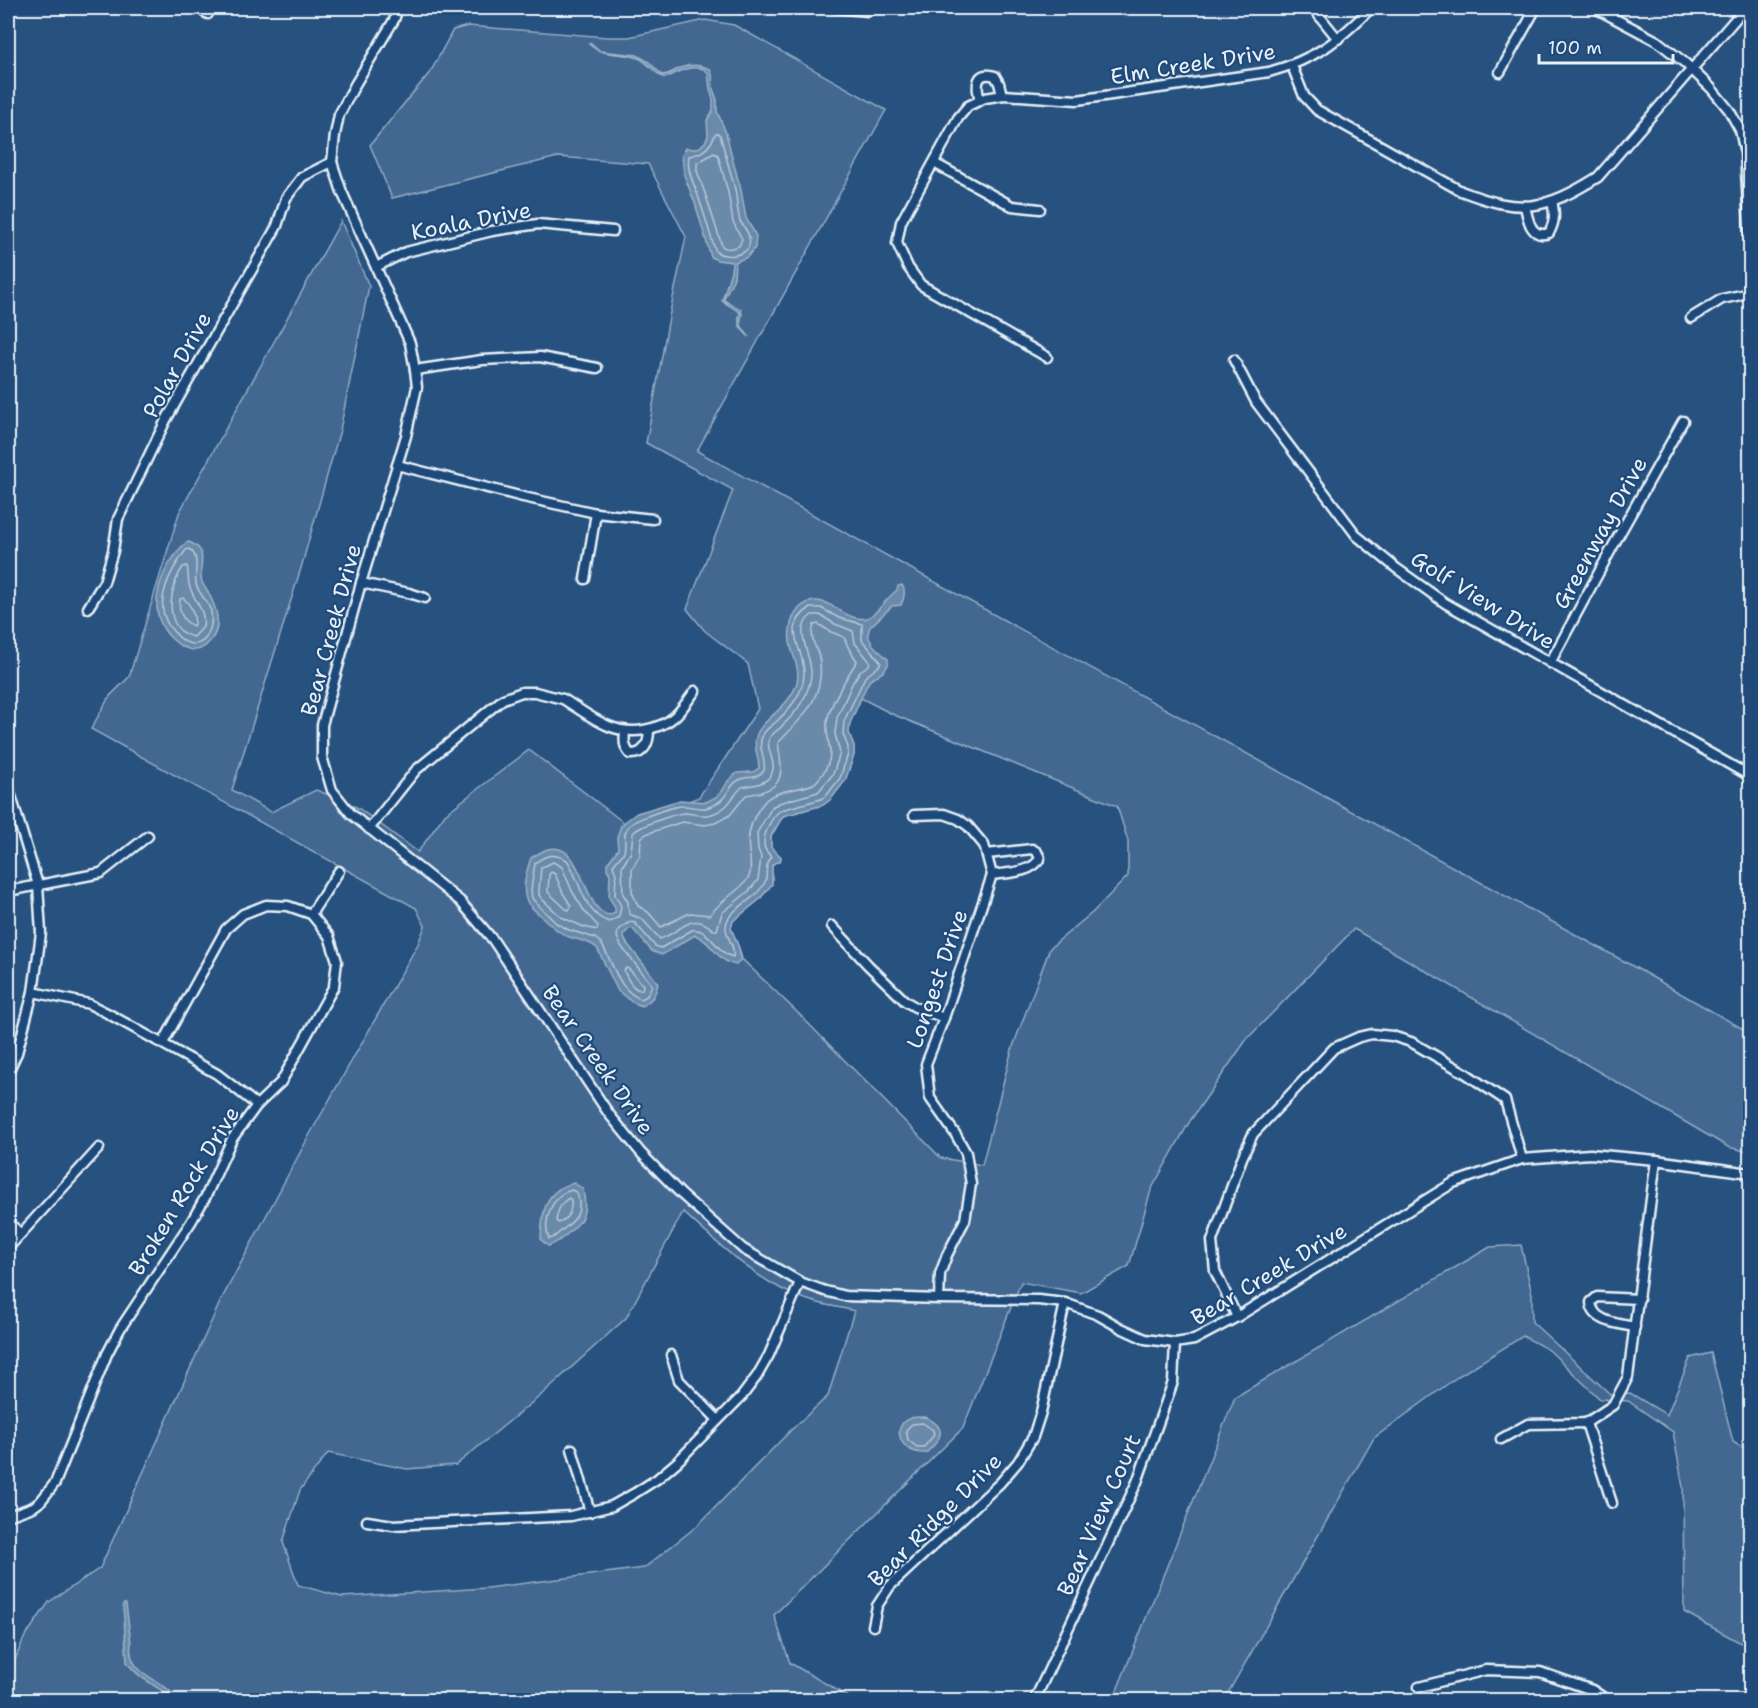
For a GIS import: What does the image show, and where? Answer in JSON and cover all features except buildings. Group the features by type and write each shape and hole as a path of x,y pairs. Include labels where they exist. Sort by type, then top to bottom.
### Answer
{"street":[{"path":"197,8 208,14"},
{"name":"Bear Creek Drive","path":"398,8 394,20 339,115 332,162 342,192 410,343 417,387 406,436 361,583 322,725 322,758 332,790 351,814 460,901 493,939 609,1114 641,1153 681,1194 743,1250 800,1282 845,1296 1038,1300 1065,1303 1098,1315 1145,1339 1175,1343 1194,1340 1237,1317 1453,1183 1522,1159 1590,1154 1656,1160 1750,1173"},
{"path":"834,8 868,11 873,8"},
{"path":"1313,8 1338,39"},
{"name":"Elm Creek Drive","path":"1047,357 921,285 908,267 897,243 902,222 958,118 968,106 980,100 1002,95 1077,100 1269,72 1292,66 1330,45 1371,8"},
{"path":"1500,72 1536,8"},
{"path":"1595,8 1656,41 1692,69 1729,110 1740,130 1745,153 1750,245"},
{"path":"1292,66 1304,96 1317,110 1461,191 1485,200 1517,207 1546,204 1598,177 1745,8"},
{"path":"980,100 978,82 982,76 988,74 995,76 1002,95"},
{"name":"Polar Drive","path":"88,608 104,582 113,551 118,519 166,420 277,226 286,198 302,177 332,162"},
{"path":"934,163 1012,206 1040,208"},
{"path":"1525,206 1531,227 1535,233 1542,236 1549,233 1554,224 1552,201"},
{"name":"Koala Drive","path":"376,267 406,252 492,231 538,224 613,231"},
{"path":"1691,318 1722,299 1750,293"},
{"path":"415,370 482,360 540,357 597,368"},
{"name":"Golf View Drive","path":"1234,360 1256,402 1357,536 1396,568 1445,603 1750,776"},
{"name":"Greenway Drive","path":"1550,663 1683,421"},
{"path":"397,465 596,513 653,519"},
{"path":"585,579 596,513"},
{"path":"361,583 425,598"},
{"path":"369,829 416,770 503,699 522,692 555,696 610,728 625,732 658,727 675,716 695,691"},
{"path":"625,732 626,749 630,754 637,754 643,751 649,740 649,730"},
{"path":"8,786 39,885 41,933 33,992 17,1053 8,1072"},
{"path":"914,815 944,814 968,826 984,845 992,875 1028,868 1038,863 1040,858 1032,849 987,854"},
{"path":"8,891 101,873 148,836"},
{"path":"163,1043 226,929 234,921 243,914 266,905 288,906 311,914 339,871"},
{"name":"Longest Drive","path":"939,1299 940,1274 965,1220 971,1184 966,1153 930,1098 926,1064 944,1018 992,875"},
{"name":"Broken Rock Drive","path":"8,1516 33,1507 55,1483 107,1354 120,1329 191,1222 206,1196 232,1139 257,1105 281,1082 334,986 337,961 329,936 311,914"},
{"path":"832,926 905,1001 915,1008 944,1018"},
{"path":"33,992 89,1004 217,1074 257,1105"},
{"path":"1237,1317 1215,1271 1212,1241 1253,1134 1334,1048 1372,1034 1392,1036 1411,1042 1465,1073 1505,1100 1522,1159"},
{"path":"8,1248 99,1148"},
{"path":"1501,1438 1528,1424 1586,1423 1613,1405 1628,1377 1656,1160"},
{"path":"8,1222 21,1234"},
{"path":"367,1521 393,1525 571,1516 612,1506 657,1479 677,1462 742,1396 769,1355 800,1282"},
{"path":"1635,1327 1596,1316 1591,1309 1591,1302 1598,1297 1639,1299"},
{"name":"Bear Ridge Drive","path":"873,1626 877,1606 890,1586 1000,1483 1018,1462 1033,1437 1041,1412 1065,1303"},
{"name":"Bear View Court","path":"1036,1697 1137,1482 1173,1382 1175,1343"},
{"path":"671,1355 679,1380 718,1420"},
{"path":"1586,1423 1612,1503"},
{"path":"572,1449 590,1512"},
{"path":"1419,1687 1486,1670 1540,1672 1592,1690 1608,1701"}],"shaded area":[{"path":"705,20 734,25 886,110 697,451 1629,964 1750,1033 1750,1152 1728,1147 1354,929 1247,1039 1190,1121 1151,1190 1129,1266 1081,1293 1021,1282 963,1428 774,1615 790,1663 854,1700 8,1700 8,1677 24,1638 49,1602 100,1568 221,1300 310,1134 418,944 425,926 416,908 91,729 109,697 129,677 179,513 341,221 369,286 340,430 301,568 232,790 271,812 316,790 358,808 418,852 445,814 529,750 627,825 699,797 758,709 748,664 705,631 687,609 733,490 646,443 686,237 648,164 558,157 392,198 370,145 431,71 453,30 468,26 629,37","holes":["861,698 892,714 1117,806 1128,841 1128,876 1093,912 1050,948 1012,1049 982,1165 941,1158 742,959 731,928 733,921 759,900 772,884 772,865 780,862 781,857 771,847 771,836 783,816 823,805 831,799 845,781 854,755 854,746 849,733 850,723","683,1212 741,1263 774,1285 808,1300 854,1311 828,1396 791,1430 697,1526 644,1568 487,1588 342,1597 298,1585 283,1542 300,1490 328,1453 407,1469 456,1465 540,1396 626,1318"]},
{"path":"1521,1245 1532,1294 1532,1322 1610,1394 1630,1393 1667,1415 1690,1358 1711,1353 1733,1442 1750,1452 1750,1648 1684,1612 1683,1487 1673,1432 1628,1401 1600,1399 1549,1350 1523,1336 1460,1375 1374,1438 1224,1700 1113,1700 1235,1397 1490,1247"}],"water":[{"path":"601,51 637,55 649,62 662,75 689,66 702,66 710,69 717,100 717,111 726,133 746,218 756,236 755,248 747,257 735,262 734,278 724,298 725,301 741,309 740,324 749,337 740,326 739,320 740,312 722,301 732,262 711,257 684,175 682,154 686,148 700,147 708,136 707,120 713,111 713,100 708,73 704,69 693,68 665,78 638,58"},
{"path":"189,542 200,550 202,582 212,600 218,624 214,636 208,643 195,650 182,647 171,638 159,618 157,607 157,596 164,574 180,549"},
{"path":"902,585 904,595 901,605 892,606 870,627 868,632 870,641 888,659 888,665 883,672 870,680 850,723 849,733 854,746 854,755 845,781 831,799 823,805 783,816 771,836 771,847 781,857 780,862 772,865 772,884 759,900 733,921 731,928 741,959 736,965 729,963 695,935 662,955 652,951 632,928 629,929 623,935 626,942 658,983 655,994 645,1004 642,1006 632,1002 618,991 597,948 560,932 528,904 525,884 531,858 548,849 560,849 577,866 594,903 601,912 611,915 615,912 615,907 609,897 610,874 607,864 618,849 617,837 621,826 627,820 637,813 680,800 706,802 716,797 737,773 753,772 759,768 756,737 763,725 789,699 797,682 790,628 797,611 807,603 815,601 851,616 867,618 878,610 898,586"},
{"path":"574,1183 583,1189 585,1205 583,1216 565,1236 548,1246 541,1240 546,1204 556,1191"},
{"path":"925,1417 933,1421 940,1430 939,1439 926,1453 909,1449 900,1438 899,1432 905,1421"},
{"path":"123,1604 126,1604 133,1661 143,1672 170,1691 169,1695 141,1676 127,1662"}]}
